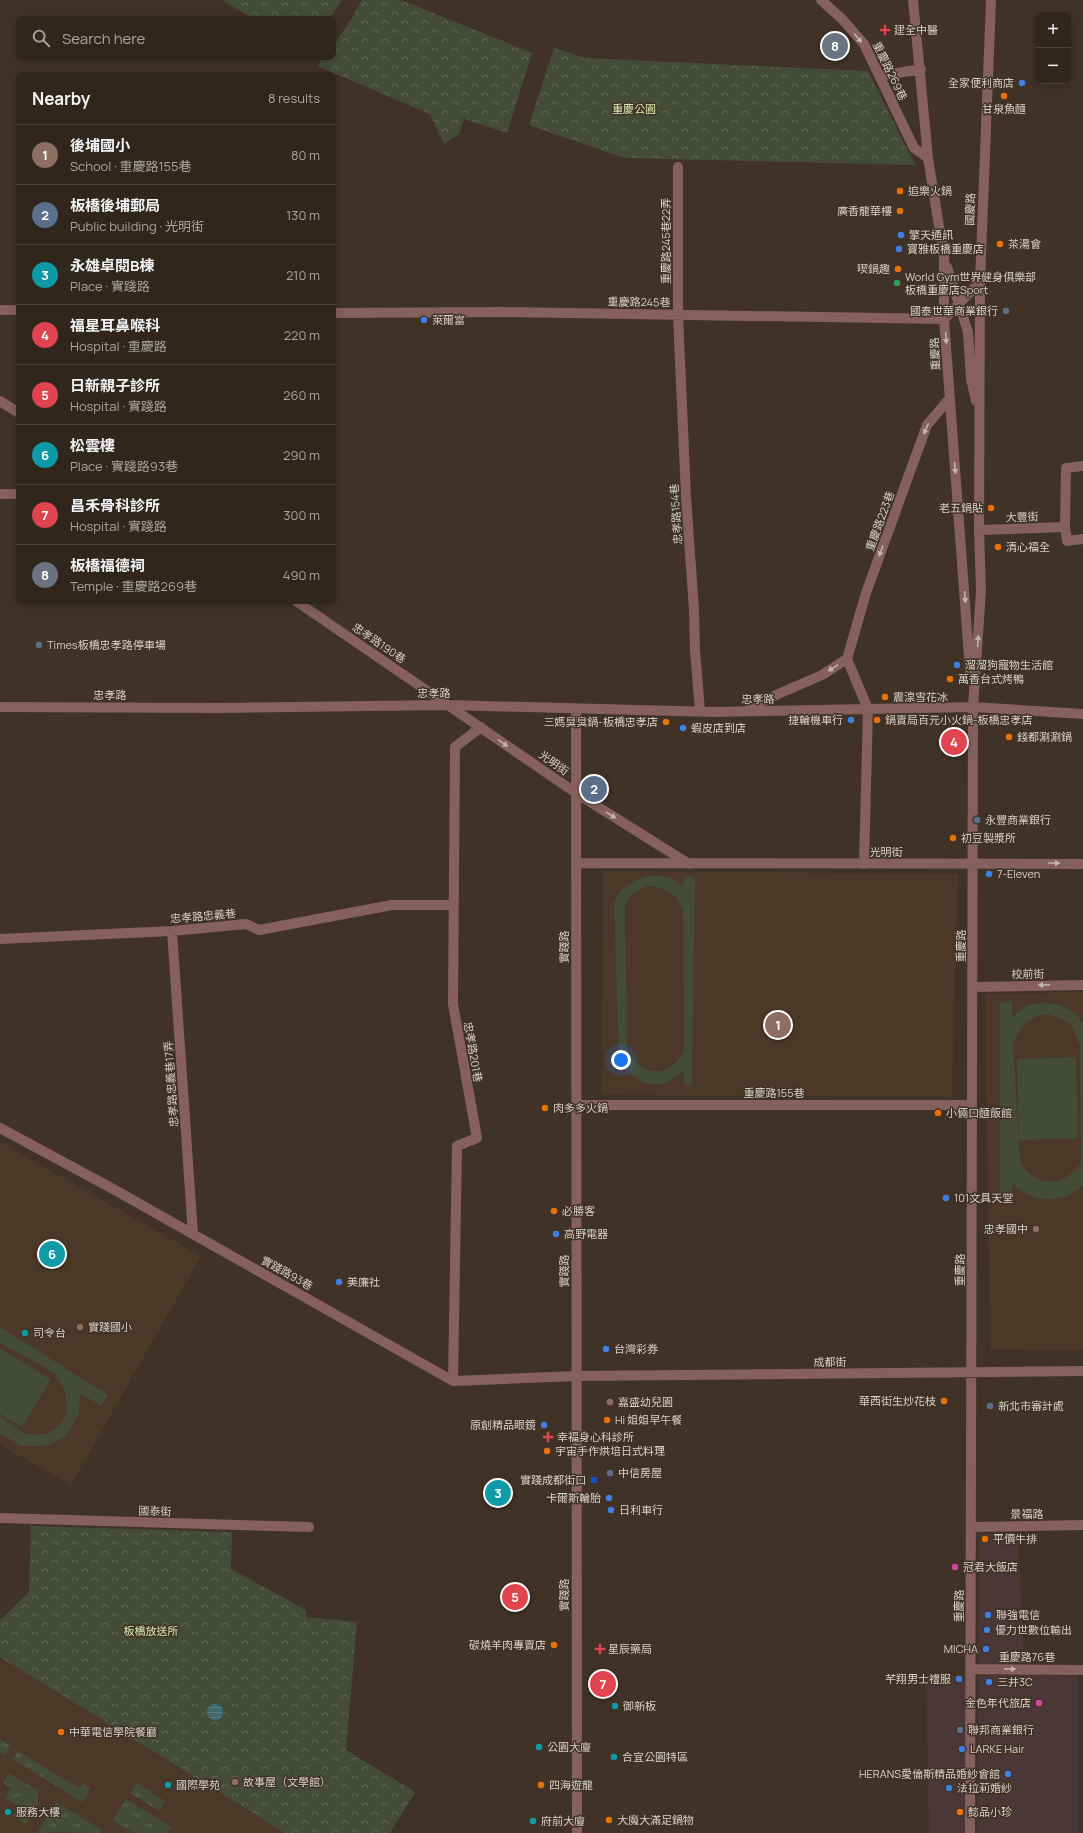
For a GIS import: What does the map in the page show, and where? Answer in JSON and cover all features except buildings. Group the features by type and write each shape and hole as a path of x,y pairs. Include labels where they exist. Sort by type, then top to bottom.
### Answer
{"street":[{"name":"重慶路269巷","path":"821,0 842,19 864,44 914,148 928,158"},
{"name":"重慶路","path":"913,0 921,69 928,158 944,257 944,319 973,707"},
{"name":"國慶路","path":"980,419 980,282 991,0"},
{"path":"880,76 921,69"},
{"name":"重慶路245巷22弄","path":"678,167 678,315"},
{"path":"944,257 968,332 971,379 980,419"},
{"path":"944,319 980,282"},
{"path":"0,310 16,310"},
{"name":"重慶路245巷","path":"336,313 502,312 944,319"},
{"name":"忠孝路154巷","path":"678,315 686,497 700,711"},
{"name":"重慶路223巷","path":"848,659 866,593 927,425 950,398"},
{"path":"0,401 16,412"},
{"name":"重慶路","path":"970,1833 973,707 981,591 979,530 980,419"},
{"path":"1083,466 1066,468 1065,527 1066,541 1083,539"},
{"path":"0,494 16,494"},
{"name":"大豐街","path":"979,530 1065,527"},
{"name":"忠孝路190巷","path":"300,604 448,705"},
{"path":"748,711 769,698 822,675 848,659 868,709 864,864"},
{"name":"忠孝路","path":"0,707 218,708 448,705 576,709 748,711 973,707 1083,714"},
{"name":"光明街","path":"448,705 576,793 689,864"},
{"name":"實踐路","path":"576,709 576,1833"},
{"name":"忠孝路201巷","path":"453,1381 457,1146 477,1138 453,1004 455,747 480,727"},
{"name":"光明街","path":"576,863 1083,864"},
{"name":"忠孝路忠義巷","path":"0,939 172,931 246,924 259,930 392,905 454,905"},
{"name":"忠孝路忠義巷17弄","path":"172,931 193,1234"},
{"name":"校前街","path":"972,987 1083,985"},
{"name":"重慶路155巷","path":"576,1105 972,1106"},
{"name":"實踐路93巷","path":"0,1128 193,1234 453,1381"},
{"name":"成都街","path":"576,1376 1083,1371"},
{"path":"453,1381 576,1376"},
{"name":"國泰街","path":"0,1518 309,1527"},
{"name":"景福路","path":"971,1527 1083,1525"},
{"name":"重慶路76巷","path":"971,1669 1083,1670"}],"shaded area":[{"path":"603,871 958,874 952,1097 602,1095"},
{"name":"忠孝國中","path":"1083,992 1083,1350 990,1349 985,994"},
{"name":"實踐國小","path":"0,1142 201,1256 71,1485 0,1445"},
{"path":"979,1534 1018,1535 1025,1674 1078,1675 1078,1833 977,1833"},
{"path":"0,1657 116,1729 285,1833 0,1833"},
{"path":"965,1675 966,1833 929,1833 926,1678"}],"green space":[{"path":"222,0 342,0 331,16 248,16"},
{"path":"362,0 401,0 532,53 507,133 464,119 459,134 444,144 430,114 336,74 336,72 331,72 317,66 322,60 336,60 336,41 347,26"},
{"name":"重慶公園","path":"554,48 585,58 868,71 915,165 624,158 529,125"},
{"path":"655,875 673,879 683,887 684,876 695,877 692,1085 684,1084 684,1069 676,1077 667,1082 649,1084 633,1075 625,1068 619,1059 614,901 618,895 631,883 648,876","holes":["648,886 654,886 666,890 676,897 682,908 683,914 684,1051 671,1067 656,1071 640,1065 633,1059 627,1050 625,907 631,896 636,892"]},
{"path":"1012,1001 1012,1017 1023,1008 1038,1003 1046,1003 1067,1008 1083,1022 1083,1186 1066,1196 1050,1199 1033,1196 1016,1187 1013,1180 1012,1199 1000,1199 1000,1003","holes":["1047,1014 1061,1018 1072,1025 1080,1047 1081,1163 1066,1177 1059,1181 1050,1182 1042,1181 1035,1177 1020,1163 1013,1044 1018,1033 1030,1020"]},
{"path":"1076,1057 1078,1138 1019,1140 1017,1059"},
{"path":"0,1327 108,1395 101,1406 80,1393 79,1413 66,1436 46,1446 21,1446 0,1433 0,1417 25,1433 42,1434 52,1431 60,1425 64,1416 66,1396 62,1385 55,1375 38,1363 0,1343"},
{"path":"0,1348 51,1380 22,1427 0,1414"},
{"name":"板橋放送所","path":"31,1526 232,1532 231,1569 306,1610 306,1617 357,1622 346,1750 415,1792 390,1833 285,1833 0,1657 0,1620 29,1592"},
{"path":"0,1739 11,1746 6,1755 0,1752"},
{"path":"18,1751 79,1788 83,1783 91,1788 82,1802 13,1759"},
{"path":"9,1773 38,1791 38,1804 26,1824 13,1816 19,1807 5,1798 11,1788 3,1783"},
{"path":"137,1783 165,1801 159,1811 130,1793"},
{"path":"126,1799 171,1827 168,1833 134,1833 113,1820"},
{"path":"56,1802 102,1830 100,1833 37,1833"}],"water":[{"path":"215,1704 221,1706 223,1712 221,1718 215,1720 209,1718 207,1712 209,1706"}],"place":[{"name":"建全中醫","path":"885,30"},
{"name":"板橋福德祠","path":"835,46"},
{"name":"全家便利商店","path":"1022,83"},
{"name":"甘泉魚麵","path":"1004,96"},
{"name":"追樂火鍋","path":"900,191"},
{"name":"廣香龍華樓","path":"900,211"},
{"name":"擎天通訊","path":"901,235"},
{"name":"茶湯會","path":"1000,244"},
{"name":"寶雅板橋重慶店","path":"899,249"},
{"name":"喫鍋趣","path":"898,269"},
{"name":"World Gym世界健身俱樂部 板橋重慶店Sport","path":"897,283"},
{"name":"國泰世華商業銀行","path":"1006,311"},
{"name":"萊爾富","path":"424,320"},
{"name":"老五鍋貼","path":"991,508"},
{"name":"清心福全","path":"998,547"},
{"name":"Times板橋忠孝路停車場","path":"39,645"},
{"name":"溜溜狗寵物生活館","path":"957,665"},
{"name":"萬香台式烤鴨","path":"950,679"},
{"name":"震湶雪花冰","path":"885,697"},
{"name":"捷輪機車行","path":"851,720"},
{"name":"鍋賣局百元小火鍋-板橋忠孝店","path":"877,720"},
{"name":"三媽臭臭鍋-板橋忠孝店","path":"666,722"},
{"name":"蝦皮店到店","path":"683,728"},
{"name":"錢都涮涮鍋","path":"1009,737"},
{"name":"福星耳鼻喉科","path":"954,742"},
{"name":"板橋後埔郵局","path":"594,789"},
{"name":"永豐商業銀行","path":"977,820"},
{"name":"初豆製漿所","path":"953,838"},
{"name":"7-Eleven","path":"989,874"},
{"name":"後埔國小","path":"778,1025"},
{"name":"肉多多火鍋","path":"545,1108"},
{"name":"小倆口麵飯館","path":"938,1113"},
{"name":"101文具天堂","path":"946,1198"},
{"name":"必勝客","path":"554,1211"},
{"name":"忠孝國中","path":"1036,1229"},
{"name":"高野電器","path":"556,1234"},
{"name":"松雲樓","path":"52,1254"},
{"name":"美廉社","path":"339,1282"},
{"name":"實踐國小","path":"80,1327"},
{"name":"司令台","path":"25,1333"},
{"name":"台灣彩券","path":"606,1349"},
{"name":"華西街生炒花枝","path":"944,1401"},
{"name":"嘉盛幼兒園","path":"610,1402"},
{"name":"新北市審計處","path":"990,1406"},
{"name":"Hi 姐姐早午餐","path":"607,1420"},
{"name":"原創精品眼鏡","path":"544,1425"},
{"name":"幸福身心科診所","path":"548,1437"},
{"name":"宇宙手作烘培日式料理","path":"547,1451"},
{"name":"中信房屋","path":"610,1473"},
{"name":"實踐成都街口","path":"594,1480"},
{"name":"永雄卓閱B棟","path":"498,1493"},
{"name":"卡爾斯輪胎","path":"609,1498"},
{"name":"日利車行","path":"611,1510"},
{"name":"平價牛排","path":"985,1539"},
{"name":"冠君大飯店","path":"955,1567"},
{"name":"日新親子診所","path":"515,1597"},
{"name":"聯強電信","path":"988,1615"},
{"name":"優力世數位輸出","path":"987,1630"},
{"name":"碳燒羊肉專賣店","path":"554,1645"},
{"name":"星辰藥局","path":"600,1649"},
{"name":"MICHA","path":"986,1649"},
{"name":"芊翔男士禮服","path":"959,1679"},
{"name":"三井3C","path":"989,1682"},
{"name":"昌禾骨科診所","path":"603,1684"},
{"name":"金色年代旅店","path":"1039,1703"},
{"name":"御新板","path":"615,1706"},
{"name":"聯邦商業銀行","path":"960,1730"},
{"name":"中華電信學院餐廳","path":"61,1732"},
{"name":"公園大廈","path":"539,1747"},
{"name":"LARKE Hair","path":"962,1749"},
{"name":"合宜公園特區","path":"614,1757"},
{"name":"HERANS愛倫斯精品婚紗會館","path":"1008,1774"},
{"name":"故事屋（文學館）","path":"235,1782"},
{"name":"國際學苑","path":"168,1785"},
{"name":"四海遊龍","path":"541,1785"},
{"name":"法拉莉婚紗","path":"949,1788"},
{"name":"服務大樓","path":"8,1812"},
{"name":"懿品小珍","path":"960,1812"},
{"name":"大魔大滿足鍋物","path":"609,1820"},
{"name":"府前大廈","path":"533,1821"}]}
